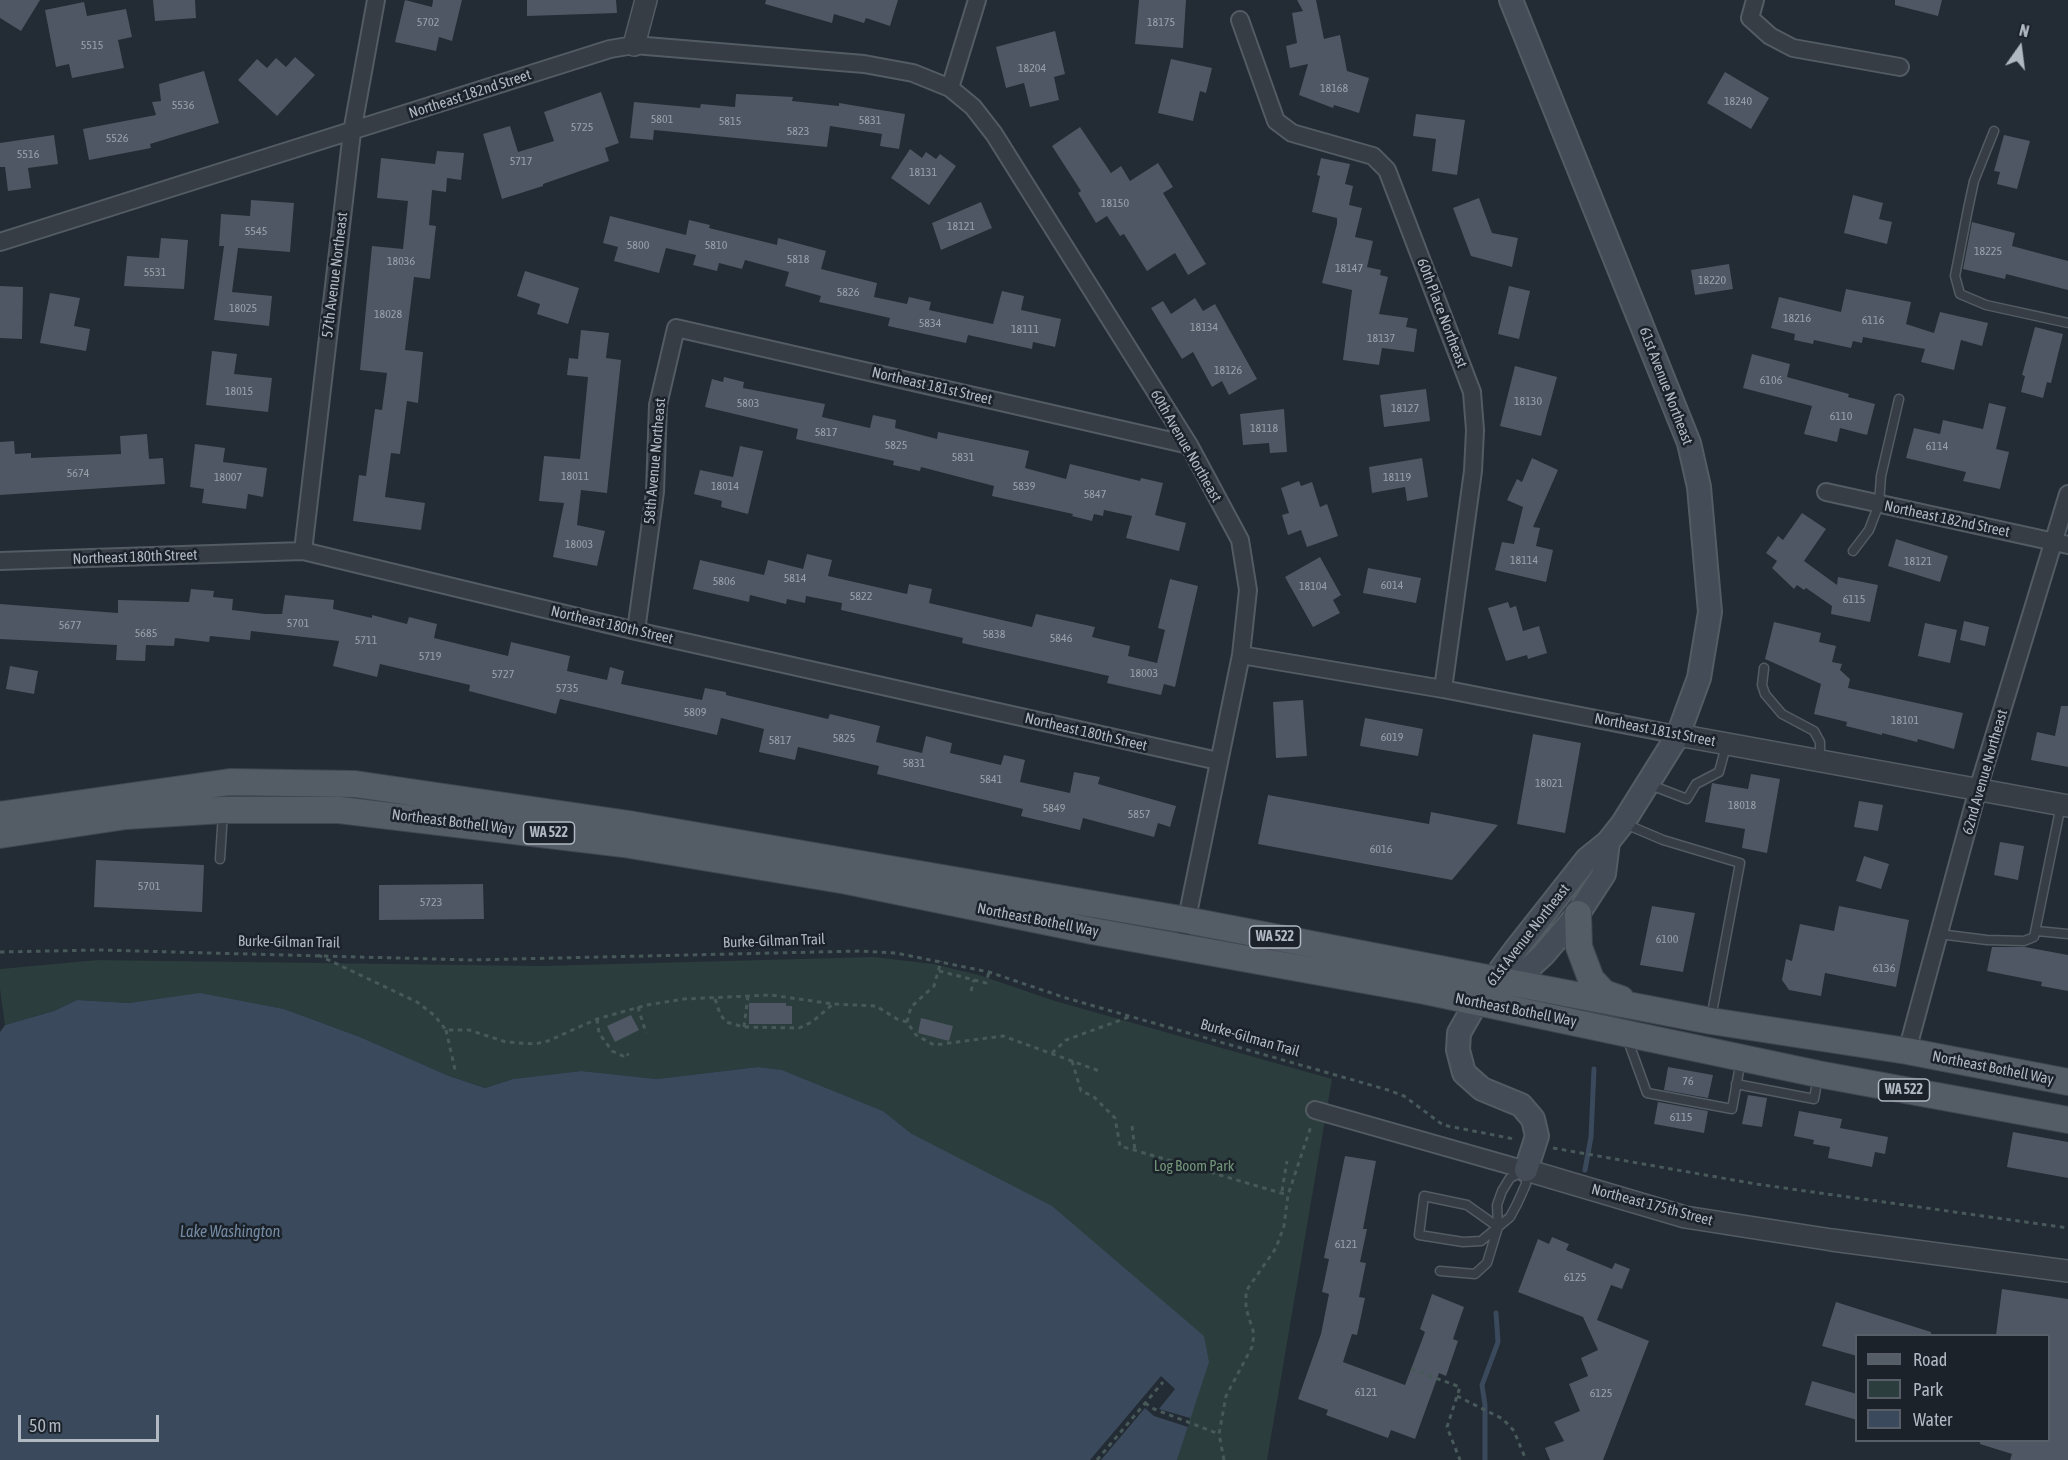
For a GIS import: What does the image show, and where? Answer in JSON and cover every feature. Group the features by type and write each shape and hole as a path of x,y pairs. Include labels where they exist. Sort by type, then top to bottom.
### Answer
{"main road":[{"name":"61st Avenue Northeast","path":"1504,981 1587,859 1608,842 1623,823 1678,735 1699,678 1710,612 1699,487 1689,442 1511,0"},
{"name":"Northeast Bothell Way","path":"0,815 230,782 355,784 629,824 1186,920 1711,1021 1907,1051 2068,1082"},
{"name":"Northeast Bothell Way","path":"0,835 126,816 223,810 339,810 624,843 847,881 1625,1032 1818,1074 2068,1120"},
{"name":"61st Avenue Northeast","path":"1527,1170 1537,1136 1533,1119 1521,1105 1473,1083 1464,1073 1460,1062 1458,1036 1481,1004 1578,914 1604,874 1608,842"},
{"path":"1578,914 1579,947 1591,979 1604,993 1649,1009"}],"street":[{"name":"57th Avenue Northeast","path":"303,551 352,132 376,0"},
{"path":"634,45 646,0"},
{"path":"950,88 977,0"},
{"path":"1755,0 1750,18 1770,36 1793,48 1900,67"},
{"name":"60th Place Northeast","path":"1240,20 1276,121 1292,133 1373,156 1387,170 1472,392 1475,430 1473,471 1443,689"},
{"name":"Northeast 182nd Street","path":"0,242 610,49 634,45 864,64 913,73 950,88"},
{"name":"60th Avenue Northeast","path":"950,88 973,107 994,134 1189,445 1240,540 1248,590 1241,655 1181,947"},
{"name":"Northeast 181st Street","path":"676,328 1189,445"},
{"name":"58th Avenue Northeast","path":"636,631 655,492 658,405 676,328"},
{"name":"Northeast 182nd Street","path":"1826,492 2061,544"},
{"name":"62nd Avenue Northeast","path":"1907,1051 1978,789 2061,544 2068,494"},
{"name":"Northeast 180th Street","path":"0,561 303,551 636,631 1218,761"},
{"name":"Northeast 181st Street","path":"1241,655 1443,689 2064,806"},
{"name":"Northeast 175th Street","path":"1313,1118 1527,1170 1685,1217 1832,1240 2068,1271"}],"lane":[{"path":"1994,131 1974,181 1968,209 1955,276 1960,294 1986,305 2068,323"},
{"path":"1853,551 1869,530 1879,504 1881,476 1899,399"},
{"path":"1764,668 1762,685 1765,694 1782,714 1814,731 1820,742 1820,760"},
{"path":"1647,784 1687,799 1696,784 1719,772 1726,743"},
{"path":"1940,934 1966,939 2024,941 2034,937 2064,806"},
{"path":"220,859 223,810"},
{"path":"1623,823 1663,840 1740,863 1711,1021"},
{"path":"2037,931 2068,934"},
{"path":"1625,1032 1647,1093 1732,1109 1741,1058"},
{"path":"1736,1084 1814,1099 1818,1074"},
{"path":"1440,1271 1474,1274 1487,1263 1498,1227 1497,1205 1502,1191 1510,1178 1527,1170 1526,1184 1513,1210 1498,1227 1481,1241 1462,1242 1419,1235 1424,1196 1467,1205 1498,1227"}],"path":[{"name":"Burke-Gilman Trail","path":"0,952 99,950 471,960 861,951 941,961 989,972 1404,1096 1443,1125 1517,1140"},
{"path":"314,954 417,1002 434,1015 446,1030 456,1074"},
{"path":"907,1022 911,1007 934,986 941,961"},
{"path":"939,971 987,983 989,972"},
{"path":"971,991 974,980"},
{"path":"446,1030 469,1030 506,1042 536,1044 597,1019 638,1007 684,999 771,995 833,1004 876,1006 897,1019 907,1022 916,1035 934,1045 1003,1036 1102,1072"},
{"path":"744,1027 748,996"},
{"path":"715,998 720,1014 726,1022 744,1027 799,1028 812,1022 833,1004"},
{"path":"638,1007 646,1033"},
{"path":"1052,1053 1066,1040 1131,1016"},
{"path":"597,1019 599,1033 612,1051 623,1056 625,1053 629,1055"},
{"path":"1072,1061 1081,1090 1093,1096 1114,1118 1120,1146 1282,1191 1288,1195"},
{"path":"1224,1460 1219,1434 1226,1396 1252,1347 1254,1334 1246,1308 1246,1291 1276,1248 1284,1226 1288,1195 1313,1118"},
{"path":"1132,1126 1136,1150"},
{"path":"1556,1149 1756,1184 2068,1228"},
{"path":"1282,1191 1287,1161"},
{"path":"1411,1368 1460,1387 1447,1427 1460,1460"},
{"path":"1097,1460 1163,1383"},
{"path":"1457,1396 1503,1419 1514,1431 1526,1460"},
{"path":"1145,1403 1154,1410 1219,1434"}],"green space":[{"name":"Log Boom Park","path":"874,957 933,964 979,975 1055,1001 1332,1079 1267,1460 1177,1460 1191,1416 912,1134 883,1111 782,1070 758,1067 657,1079 581,1071 513,1079 485,1088 449,1076 360,1037 284,1009 200,994 129,1003 77,1000 54,1011 5,1025 0,989 0,969 98,960 541,966"}],"water":[{"name":"Lake Washington","path":"200,993 284,1009 360,1037 449,1076 485,1088 513,1079 581,1071 657,1079 758,1067 782,1070 883,1111 912,1134 1052,1206 1204,1336 1209,1362 1177,1460 0,1460 0,1032 5,1025 54,1011 77,1000 129,1003"}],"pier":[{"path":"1161,1376 1175,1389 1159,1409 1190,1418 1188,1427 1154,1416 1145,1408 1101,1460 1090,1460"}],"building":[{"path":"0,0 40,0 21,31 0,18"},
{"path":"153,0 195,0 196,18 155,21"},
{"path":"405,0 432,7 433,0 462,0 452,41 439,37 436,51 395,42"},
{"path":"527,0 616,0 617,13 527,16"},
{"path":"766,0 898,0 890,26 866,18 864,23 834,14 832,23 765,4"},
{"path":"1139,0 1186,0 1183,48 1135,44"},
{"path":"1297,0 1316,0 1324,39 1340,35 1347,71 1369,78 1359,113 1334,105 1333,108 1299,95 1308,64 1290,68 1286,46 1297,43 1292,13 1303,11"},
{"path":"1895,0 1942,0 1938,16 1895,5"},
{"path":"84,2 87,16 126,9 132,37 118,40 124,68 72,78 69,64 56,67 45,10"},
{"path":"1055,31 1065,74 1054,77 1059,100 1030,107 1024,83 1006,88 996,47"},
{"path":"295,57 315,75 277,116 238,80 257,59 267,68 276,58 286,67"},
{"path":"1171,59 1212,68 1206,93 1200,91 1193,121 1158,113"},
{"path":"204,71 219,123 150,144 151,148 89,160 83,129 156,115 152,102 161,101 159,84"},
{"path":"1725,72 1769,98 1751,129 1707,103"},
{"path":"601,92 619,143 605,148 609,161 502,199 483,134 510,126 518,152 554,141 544,112"},
{"path":"736,94 793,97 792,101 839,106 839,103 905,114 899,149 880,146 882,134 830,126 827,147 654,130 653,140 630,138 634,102 700,108 701,104 735,107"},
{"path":"1416,114 1465,120 1457,175 1432,171 1436,139 1413,136"},
{"path":"1080,127 1111,173 1121,166 1130,181 1158,163 1173,187 1163,193 1206,264 1188,275 1175,253 1147,271 1124,234 1120,236 1107,216 1096,223 1078,193 1081,191 1052,146"},
{"path":"54,135 58,164 28,168 31,188 8,191 5,167 0,167 0,143"},
{"path":"2004,135 2030,141 2017,189 1997,184 2000,172 1994,171"},
{"path":"910,149 922,158 926,152 936,159 940,154 956,166 929,205 891,178"},
{"path":"437,151 464,153 461,180 447,178 446,192 432,190 429,225 436,226 430,279 414,277 405,350 423,352 418,403 407,401 400,454 391,453 385,497 425,503 421,530 353,521 359,475 366,476 375,409 382,410 387,373 360,370 372,246 403,249 408,201 377,198 381,158 435,164"},
{"path":"1321,158 1350,164 1345,184 1353,186 1349,205 1362,208 1355,237 1373,241 1367,267 1381,270 1380,275 1388,277 1379,314 1408,318 1406,327 1417,329 1414,352 1382,348 1379,365 1343,360 1352,290 1322,283 1337,218 1312,212 1320,176 1317,175"},
{"path":"1853,195 1883,203 1879,219 1892,222 1887,244 1844,233"},
{"path":"1479,198 1492,233 1518,238 1512,267 1471,256 1453,208"},
{"path":"251,200 294,203 290,252 238,248 232,292 272,296 269,326 214,320 224,246 219,246 221,214 250,216"},
{"path":"981,202 992,228 941,250 932,223"},
{"path":"610,216 686,235 689,220 710,225 709,228 777,245 778,238 826,251 821,269 877,283 874,297 907,304 909,297 931,302 929,310 993,324 1002,291 1024,296 1021,310 1061,319 1055,347 1033,342 1032,349 968,335 966,343 888,326 890,318 819,302 821,296 785,286 789,272 745,260 742,269 719,263 717,271 693,265 696,255 666,248 659,273 614,261 618,247 603,243"},
{"path":"1972,222 2015,233 2012,246 2068,261 2068,290 2006,274 2005,279 1963,269"},
{"path":"161,238 188,240 184,289 124,286 127,256 159,258"},
{"path":"1729,264 1733,289 1695,295 1691,270"},
{"path":"525,271 579,288 568,324 537,314 540,304 517,296"},
{"path":"0,286 23,287 22,339 0,338"},
{"path":"1509,286 1530,291 1519,339 1498,334"},
{"path":"1846,289 1911,302 1906,324 1934,333 1940,312 1988,323 1982,346 1961,340 1954,370 1921,362 1925,349 1863,337 1862,343 1853,341 1851,348 1814,340 1813,344 1794,340 1795,334 1771,328 1779,297 1841,312"},
{"path":"50,293 80,298 74,326 90,329 86,351 40,343"},
{"path":"1195,298 1203,311 1215,304 1257,379 1229,395 1222,381 1212,387 1193,352 1182,359 1151,308 1163,301 1171,314"},
{"path":"2035,327 2063,334 2051,383 2047,382 2043,398 2021,392 2025,376 2022,375"},
{"path":"581,330 609,333 606,358 621,360 607,493 581,490 577,525 605,531 597,566 553,557 564,503 539,501 544,456 580,459 588,377 567,375 569,358 578,359"},
{"path":"212,351 237,354 234,374 272,378 268,412 206,405"},
{"path":"1752,354 1790,364 1787,377 1849,394 1848,397 1875,404 1867,435 1840,428 1837,442 1804,434 1812,406 1743,388"},
{"path":"1515,366 1557,377 1541,436 1500,426"},
{"path":"724,377 744,382 743,388 825,404 822,417 870,428 873,415 896,420 895,428 937,439 938,432 1029,451 1025,468 1066,479 1070,464 1140,481 1141,478 1163,483 1155,515 1186,523 1179,551 1126,538 1132,516 1104,510 1103,516 1094,514 1092,521 1072,516 1073,514 992,496 994,486 921,467 920,471 893,465 894,461 796,439 798,429 705,407 712,379 723,382"},
{"path":"1426,389 1430,421 1384,427 1380,395"},
{"path":"1989,403 2006,407 1996,449 2009,452 2000,489 1963,481 1966,472 1906,458 1914,428 1940,434 1943,420 1983,429"},
{"path":"1284,409 1287,452 1270,453 1269,443 1243,445 1240,414"},
{"path":"147,434 149,459 163,458 165,484 0,495 0,442 14,441 15,454 31,453 31,458 121,454 120,436"},
{"path":"195,444 225,448 223,462 267,468 263,497 248,494 246,509 202,503 204,489 190,487"},
{"path":"740,446 763,451 748,514 721,507 722,501 694,494 700,470 733,477"},
{"path":"1422,458 1428,497 1407,501 1405,487 1372,493 1369,467"},
{"path":"1532,458 1558,470 1533,527 1540,528 1536,546 1553,550 1546,582 1495,570 1502,542 1514,544 1523,507 1507,500 1517,479 1522,482"},
{"path":"1299,481 1301,486 1312,482 1320,507 1327,504 1338,536 1307,547 1301,530 1288,535 1282,515 1289,513 1281,488"},
{"path":"1802,513 1826,529 1804,561 1837,585 1838,577 1878,585 1870,622 1831,614 1832,606 1806,588 1804,590 1797,585 1794,589 1772,568 1777,561 1766,553 1778,536 1783,540"},
{"path":"1896,539 1948,556 1940,582 1888,566"},
{"path":"807,554 832,560 828,576 907,594 909,584 932,589 929,603 1032,627 1036,614 1095,627 1092,637 1130,646 1128,656 1157,663 1165,630 1158,628 1170,579 1198,586 1175,687 1164,684 1161,695 1107,683 1109,676 962,643 963,638 841,610 842,603 806,596 805,603 787,599 786,604 750,595 749,602 693,589 700,560 764,575 768,560 803,569"},
{"path":"1320,557 1341,595 1333,600 1340,613 1313,627 1285,577"},
{"path":"1368,568 1421,578 1416,603 1363,593"},
{"path":"191,589 214,591 213,597 233,599 232,610 265,614 282,614 285,595 334,600 333,609 372,618 372,615 407,624 409,617 437,624 434,638 508,656 511,642 570,656 567,671 607,680 610,667 624,671 621,684 702,700 705,688 828,719 830,714 880,726 876,742 922,753 926,736 952,743 950,753 1001,765 1004,755 1025,760 1020,782 1070,793 1074,772 1100,777 1098,784 1176,806 1170,827 1158,823 1154,837 1083,818 1080,830 1021,816 1023,809 877,774 879,766 798,747 795,760 759,752 764,729 721,718 717,735 560,699 556,714 469,691 470,685 380,664 377,677 333,666 339,641 251,631 250,640 210,636 209,642 175,638 174,646 146,645 145,661 116,660 117,645 0,639 0,604 118,613 118,600 189,602"},
{"path":"1508,602 1510,608 1516,606 1523,631 1539,626 1547,653 1528,659 1527,655 1506,661 1488,608"},
{"path":"1964,621 1989,627 1985,646 1960,640"},
{"path":"1774,622 1821,633 1819,642 1836,646 1832,662 1842,664 1840,670 1850,679 1848,688 1963,713 1954,749 1918,739 1917,742 1846,726 1847,722 1814,714 1821,684 1765,659"},
{"path":"1925,623 1957,630 1950,663 1918,656"},
{"path":"10,666 38,671 34,694 6,689"},
{"path":"1303,700 1307,756 1276,758 1273,702"},
{"path":"2061,706 2068,706 2068,767 2031,760 2037,732 2055,736"},
{"path":"1365,718 1423,729 1418,756 1360,746"},
{"path":"1533,734 1581,743 1565,833 1517,824"},
{"path":"1751,774 1780,779 1767,853 1742,848 1745,829 1705,822 1712,783 1748,789"},
{"path":"1268,795 1429,824 1431,812 1498,825 1452,880 1258,844"},
{"path":"1859,801 1883,805 1878,831 1854,827"},
{"path":"2000,842 2024,846 2018,880 1994,875"},
{"path":"1864,856 1889,864 1881,889 1856,881"},
{"path":"96,860 204,865 202,912 94,907"},
{"path":"483,884 484,919 379,920 379,885"},
{"path":"1652,906 1695,913 1683,972 1640,965"},
{"path":"1839,906 1909,920 1896,987 1825,973 1821,996 1789,990 1782,980 1786,959 1792,961 1800,924 1834,931"},
{"path":"1992,947 2025,947 2068,955 2068,991 2041,986 2042,982 1987,971"},
{"path":"749,1003 786,1003 786,1006 792,1006 792,1024 749,1024"},
{"path":"631,1015 639,1030 615,1042 607,1026"},
{"path":"921,1018 953,1026 949,1041 918,1033"},
{"path":"1668,1067 1713,1075 1708,1098 1664,1090"},
{"path":"1748,1095 1767,1098 1762,1127 1742,1124"},
{"path":"1658,1102 1708,1111 1704,1133 1654,1124"},
{"path":"1799,1111 1842,1119 1840,1128 1888,1137 1885,1154 1875,1152 1872,1167 1828,1158 1830,1147 1813,1144 1814,1140 1794,1136"},
{"path":"2013,1132 2068,1142 2068,1178 2007,1167"},
{"path":"1345,1156 1376,1161 1363,1229 1367,1229 1360,1262 1366,1263 1359,1297 1365,1298 1357,1335 1352,1334 1343,1362 1405,1385 1425,1332 1420,1329 1432,1294 1464,1307 1453,1339 1458,1341 1446,1376 1439,1373 1415,1439 1391,1430 1388,1438 1326,1415 1328,1410 1298,1399 1321,1334 1329,1294 1322,1292 1329,1259 1324,1258"},
{"path":"1552,1237 1569,1244 1566,1250 1612,1269 1615,1263 1630,1269 1622,1289 1611,1285 1597,1320 1649,1341 1603,1460 1550,1460 1545,1448 1564,1441 1554,1422 1580,1411 1569,1384 1588,1376 1581,1358 1598,1350 1583,1317 1518,1292 1538,1239 1549,1244"},
{"path":"2002,1289 2068,1299 2068,1460 2010,1460 2012,1454 1980,1444 1980,1442 2050,1442 2050,1334 1996,1334"},
{"path":"1836,1302 1931,1332 1931,1334 1855,1334 1855,1355 1822,1346"},
{"path":"1812,1381 1855,1393 1855,1419 1805,1405"}],"waterway":[{"path":"1585,1170 1591,1137 1594,1069"},
{"path":"1485,1460 1485,1405 1482,1385 1498,1342 1496,1313"}]}
